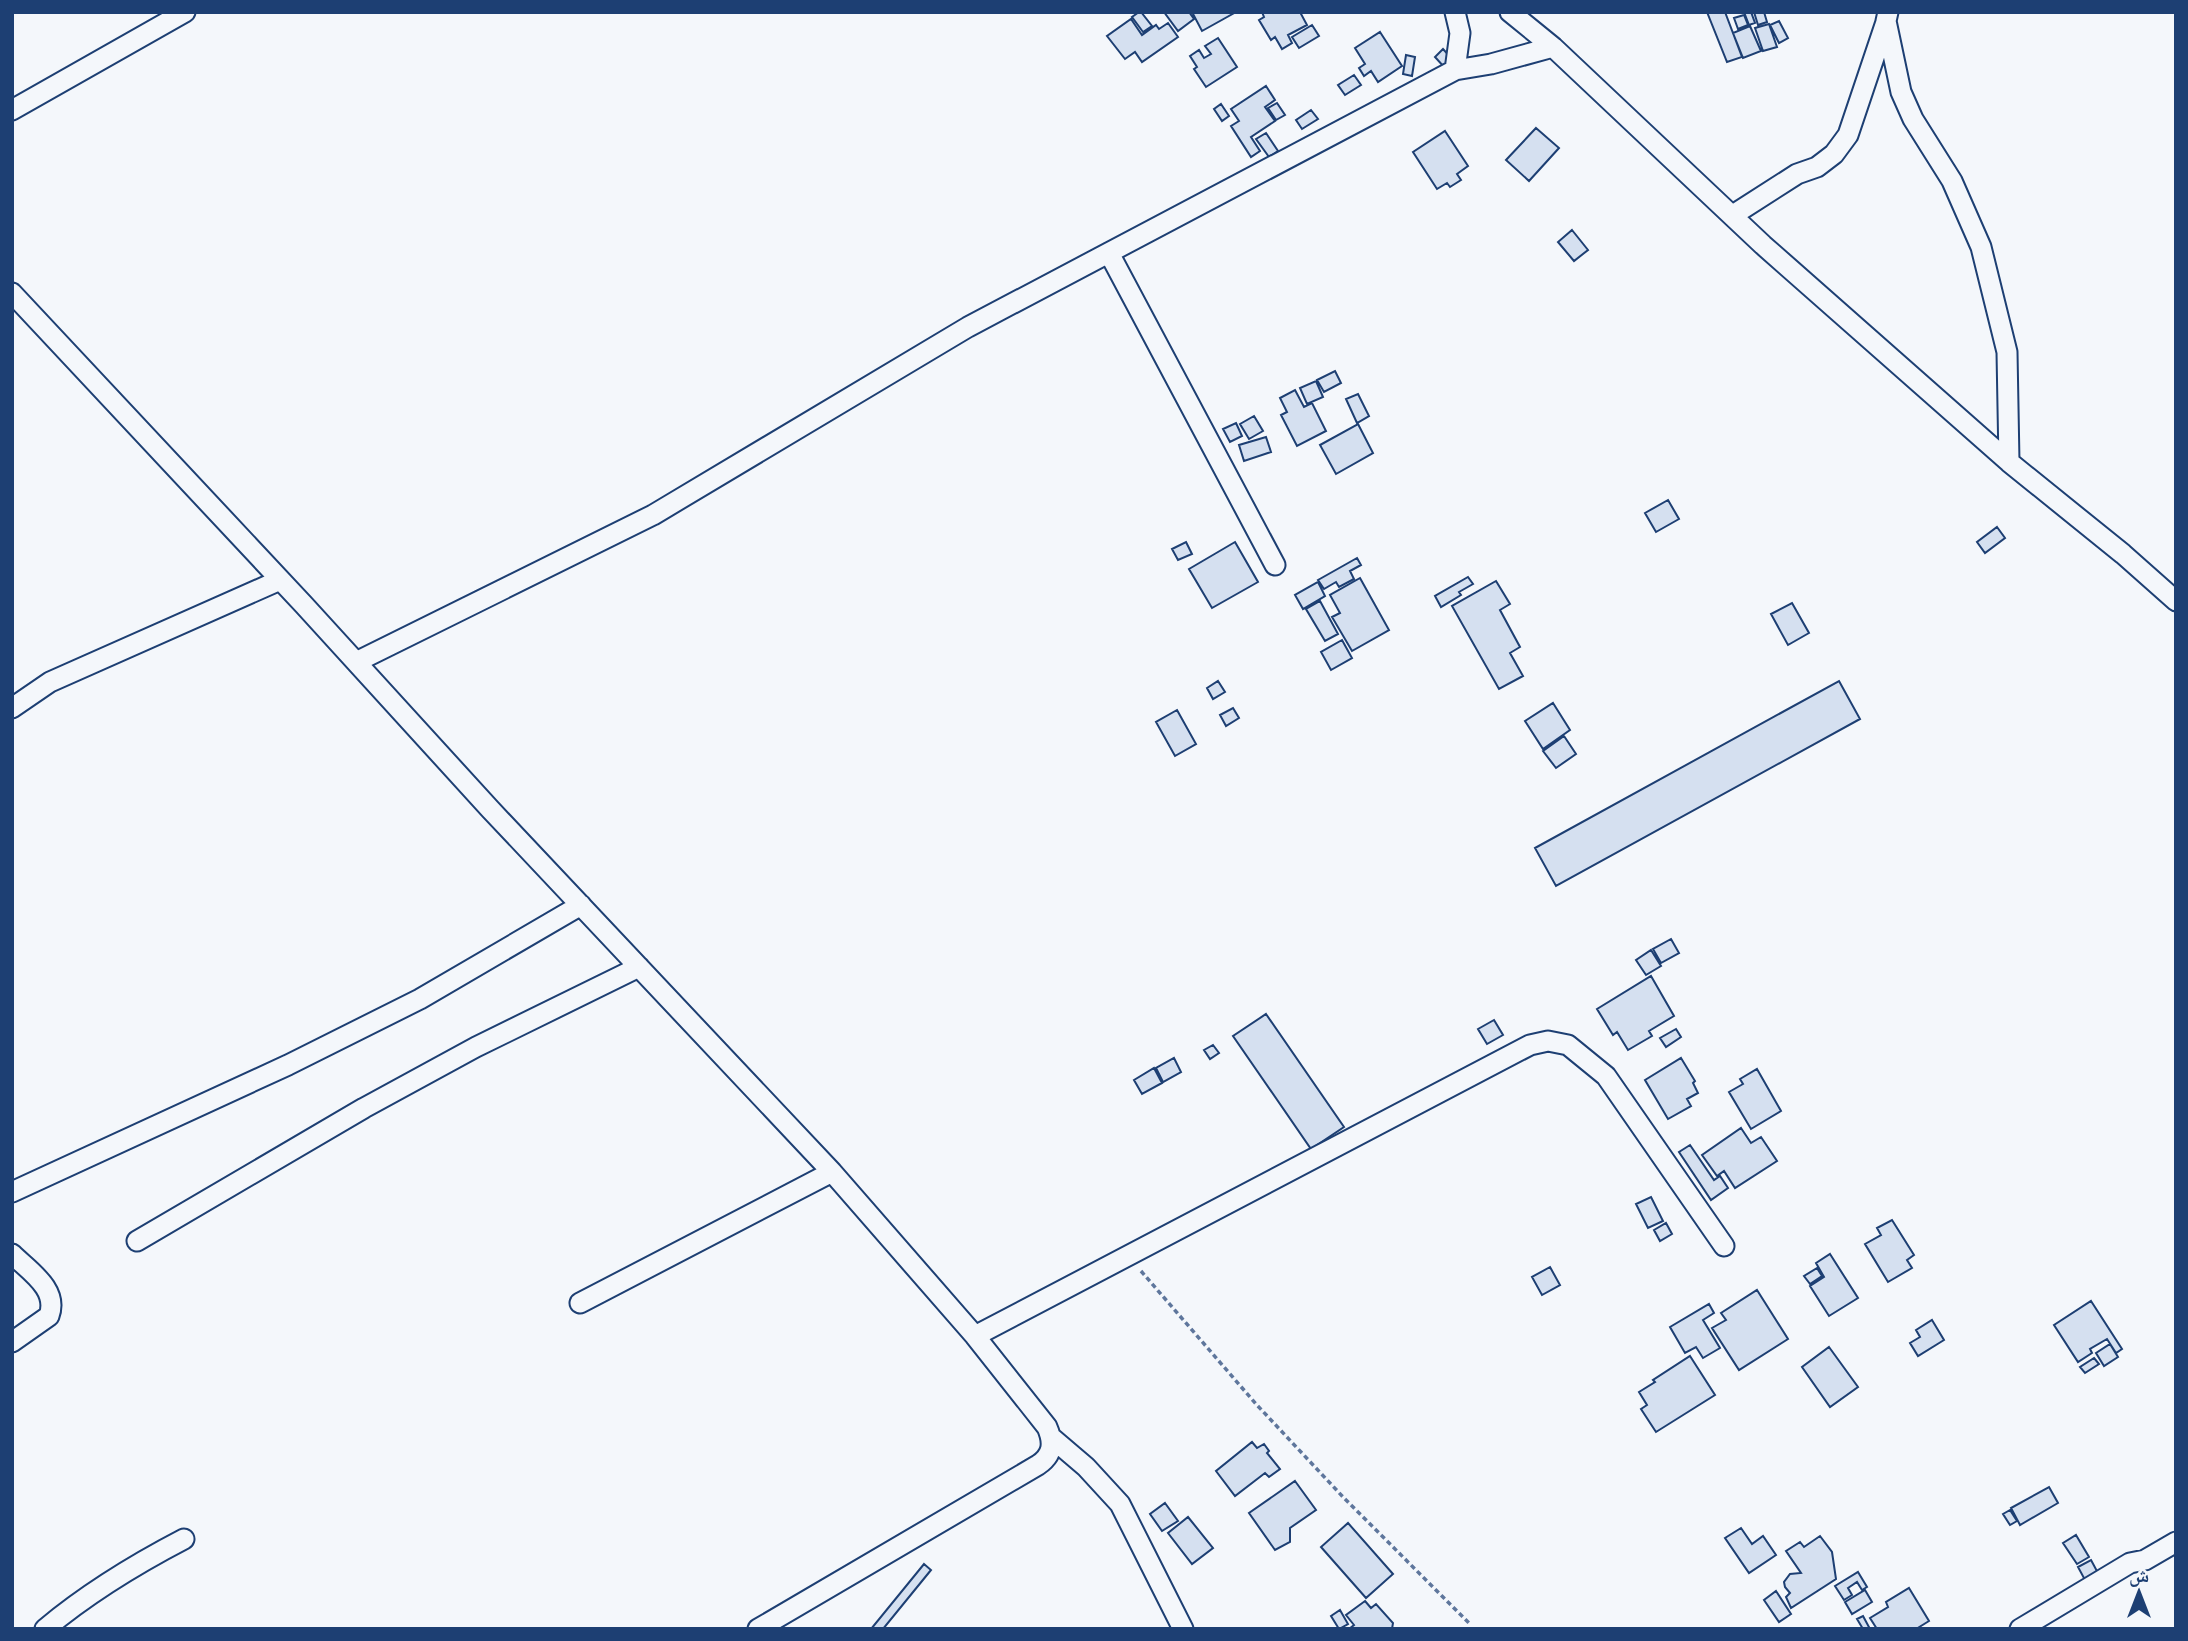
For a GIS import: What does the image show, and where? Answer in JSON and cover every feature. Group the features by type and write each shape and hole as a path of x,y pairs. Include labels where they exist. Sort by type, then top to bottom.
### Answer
{"street":[{"path":"12,110 185,12"},
{"path":"1455,12 1460,33 1455,70"},
{"path":"1510,12 1553,47 1773,254 2009,462 2123,554 2176,601"},
{"path":"1733,215 1797,174 1817,167 1834,153 1848,135 1887,17"},
{"path":"1887,17 1901,92 1913,119 1952,181 1981,247 2007,352 2009,462"},
{"path":"356,662 653,515 968,327 1455,70 1491,64 1553,47"},
{"path":"1109,253 1275,565"},
{"path":"12,293 832,1172 975,1336 1047,1427 1052,1438 1052,1448 1047,1459 758,1629"},
{"path":"12,708 50,682 280,580"},
{"path":"12,1192 288,1065 420,999 581,905"},
{"path":"137,1241 375,1101 476,1047 639,967"},
{"path":"975,1336 1530,1045 1548,1041 1568,1045 1606,1076 1724,1246"},
{"path":"580,1303 832,1172"},
{"path":"12,1254 49,1290 52,1309 49,1316 12,1342"},
{"path":"1052,1438 1086,1467 1120,1504 1183,1629"},
{"path":"45,1629 108,1581 184,1539"},
{"path":"2020,1629 2130,1563 2145,1560 2176,1542"}],"path":[{"path":"1127,1257 1335,1489 1469,1623"}],"building":[{"path":"1139,12 1152,26 1143,32 1132,17"},
{"path":"1164,12 1189,12 1194,19 1178,31"},
{"path":"1192,12 1236,12 1202,31"},
{"path":"1262,12 1300,12 1307,25 1288,35 1292,43 1282,49 1275,37 1271,40 1259,20 1264,17"},
{"path":"1707,12 1725,12 1742,57 1727,62"},
{"path":"1744,12 1751,12 1755,23 1749,25"},
{"path":"1754,12 1764,12 1767,22 1758,25"},
{"path":"1744,15 1748,25 1738,29 1734,18"},
{"path":"1131,19 1142,35 1156,25 1159,29 1168,23 1178,37 1142,62 1135,52 1125,59 1107,36"},
{"path":"1779,21 1788,38 1779,43 1770,25"},
{"path":"1769,24 1777,47 1763,51 1755,28"},
{"path":"1312,25 1319,36 1299,48 1292,37"},
{"path":"1750,26 1761,51 1743,58 1733,33"},
{"path":"1380,32 1402,66 1378,82 1371,71 1364,76 1359,68 1365,64 1355,48"},
{"path":"1218,38 1237,67 1206,87 1194,69 1197,67 1190,56 1199,50 1204,58 1211,54 1205,46"},
{"path":"1443,49 1453,60 1445,68 1435,57"},
{"path":"1406,55 1415,57 1412,76 1403,74"},
{"path":"1354,75 1361,85 1345,95 1338,85"},
{"path":"1266,86 1275,100 1265,107 1275,121 1251,137 1260,151 1251,157 1231,126 1239,121 1231,109"},
{"path":"1277,103 1285,115 1276,120 1268,108"},
{"path":"1221,104 1229,116 1222,121 1214,109"},
{"path":"1311,110 1318,119 1302,129 1296,120"},
{"path":"1536,128 1559,148 1529,181 1506,160"},
{"path":"1445,131 1468,166 1457,174 1461,180 1450,187 1447,183 1437,189 1413,152"},
{"path":"1266,133 1278,151 1269,157 1256,139"},
{"path":"1572,230 1588,250 1574,261 1558,242"},
{"path":"1335,371 1341,383 1324,392 1317,380"},
{"path":"1316,381 1323,397 1307,404 1300,388"},
{"path":"1295,390 1304,407 1312,403 1326,431 1297,446 1281,415 1287,412 1280,398"},
{"path":"1358,394 1369,416 1357,423 1346,399"},
{"path":"1254,416 1263,431 1249,439 1240,424"},
{"path":"1236,423 1242,436 1230,442 1223,429"},
{"path":"1358,424 1373,453 1336,474 1320,445"},
{"path":"1266,437 1271,452 1244,461 1239,445"},
{"path":"1668,500 1679,519 1656,532 1645,513"},
{"path":"1997,527 2005,538 1985,553 1977,542"},
{"path":"1186,542 1192,554 1178,560 1172,549"},
{"path":"1235,542 1258,582 1212,608 1189,569"},
{"path":"1357,558 1361,565 1350,571 1354,579 1339,587 1336,582 1324,589 1318,580"},
{"path":"1468,577 1473,584 1441,607 1435,596"},
{"path":"1360,578 1389,630 1352,651 1332,617 1340,613 1330,595"},
{"path":"1496,581 1510,604 1500,610 1520,647 1510,653 1523,676 1499,689 1452,606"},
{"path":"1318,582 1325,596 1303,609 1295,595"},
{"path":"1320,601 1338,634 1325,641 1306,609"},
{"path":"1792,603 1809,633 1788,645 1771,614"},
{"path":"1342,640 1352,658 1331,670 1321,652"},
{"path":"1218,681 1225,692 1213,699 1207,688"},
{"path":"1839,681 1860,719 1556,886 1535,848"},
{"path":"1553,703 1570,730 1543,749 1525,721"},
{"path":"1233,708 1239,718 1226,726 1220,715"},
{"path":"1177,710 1196,744 1175,756 1156,722"},
{"path":"1564,736 1576,754 1556,768 1543,751"},
{"path":"1671,939 1679,953 1661,963 1653,949"},
{"path":"1651,950 1661,966 1646,975 1636,960"},
{"path":"1651,976 1674,1016 1649,1031 1652,1036 1628,1050 1617,1032 1613,1035 1597,1009"},
{"path":"1266,1014 1344,1127 1311,1149 1233,1036"},
{"path":"1494,1020 1503,1035 1487,1044 1478,1029"},
{"path":"1676,1029 1681,1037 1666,1047 1660,1038"},
{"path":"1213,1045 1219,1053 1210,1059 1204,1050"},
{"path":"1174,1058 1181,1072 1163,1082 1156,1068"},
{"path":"1681,1058 1695,1081 1693,1083 1698,1093 1687,1099 1691,1106 1668,1119 1645,1080"},
{"path":"1154,1068 1162,1083 1142,1094 1134,1080"},
{"path":"1757,1069 1781,1111 1751,1129 1729,1092 1743,1084 1740,1079"},
{"path":"1741,1128 1751,1143 1761,1137 1777,1161 1735,1188 1724,1171 1717,1176 1702,1155"},
{"path":"1690,1145 1714,1180 1720,1176 1728,1188 1711,1200 1679,1152"},
{"path":"1651,1197 1663,1221 1648,1228 1636,1204"},
{"path":"1892,1220 1914,1255 1907,1260 1912,1268 1888,1282 1865,1244 1881,1235 1877,1228"},
{"path":"1666,1223 1672,1234 1660,1241 1654,1230"},
{"path":"1830,1254 1858,1298 1829,1316 1810,1286 1824,1277 1816,1263"},
{"path":"1550,1267 1560,1285 1542,1295 1532,1277"},
{"path":"1817,1268 1822,1276 1810,1284 1804,1276"},
{"path":"1757,1290 1788,1339 1739,1370 1712,1328 1726,1320 1721,1313"},
{"path":"2091,1301 2122,1349 2116,1353 2107,1339 2090,1349 2092,1353 2078,1362 2054,1325"},
{"path":"1709,1304 1714,1313 1703,1320 1720,1348 1703,1358 1696,1347 1685,1353 1670,1327"},
{"path":"1932,1320 1944,1340 1918,1356 1910,1343 1920,1337 1916,1330"},
{"path":"2110,1344 2118,1357 2104,1366 2096,1353"},
{"path":"1829,1347 1858,1387 1830,1407 1802,1367"},
{"path":"1690,1356 1715,1395 1656,1432 1641,1409 1647,1405 1639,1392"},
{"path":"2094,1358 2099,1364 2085,1373 2080,1367"},
{"path":"1252,1442 1257,1448 1264,1444 1269,1451 1267,1453 1280,1469 1269,1477 1265,1473 1235,1496 1216,1471"},
{"path":"1295,1481 1316,1510 1290,1528 1290,1542 1275,1550 1249,1513"},
{"path":"2049,1487 2058,1503 2020,1525 2011,1508"},
{"path":"1165,1503 1178,1521 1162,1531 1150,1514"},
{"path":"2010,1510 2017,1521 2010,1525 2003,1514"},
{"path":"1188,1517 1213,1548 1192,1564 1168,1533"},
{"path":"1348,1523 1393,1574 1366,1598 1321,1547"},
{"path":"1741,1528 1752,1544 1763,1536 1776,1555 1749,1573 1725,1538"},
{"path":"2076,1535 2089,1557 2077,1564 2063,1543"},
{"path":"1820,1536 1832,1552 1836,1579 1791,1608 1786,1597 1790,1593 1784,1582 1790,1574 1801,1573 1786,1551 1800,1542 1804,1547"},
{"path":"2091,1560 2098,1573 2085,1580 2078,1567"},
{"path":"924,1564 931,1570 883,1629 871,1629"},
{"path":"1858,1572 1867,1587 1862,1590 1857,1582 1848,1588 1852,1595 1844,1600 1835,1586"},
{"path":"1909,1588 1929,1621 1916,1629 1877,1629 1870,1618 1888,1607 1886,1602"},
{"path":"1865,1590 1872,1602 1852,1614 1845,1602"},
{"path":"1776,1591 1791,1614 1779,1622 1764,1600"},
{"path":"1365,1601 1371,1608 1376,1604 1393,1623 1392,1629 1349,1629 1354,1625 1346,1615"},
{"path":"1340,1610 1348,1624 1339,1629 1331,1616"},
{"path":"1863,1616 1870,1629 1863,1629 1857,1619"}]}
